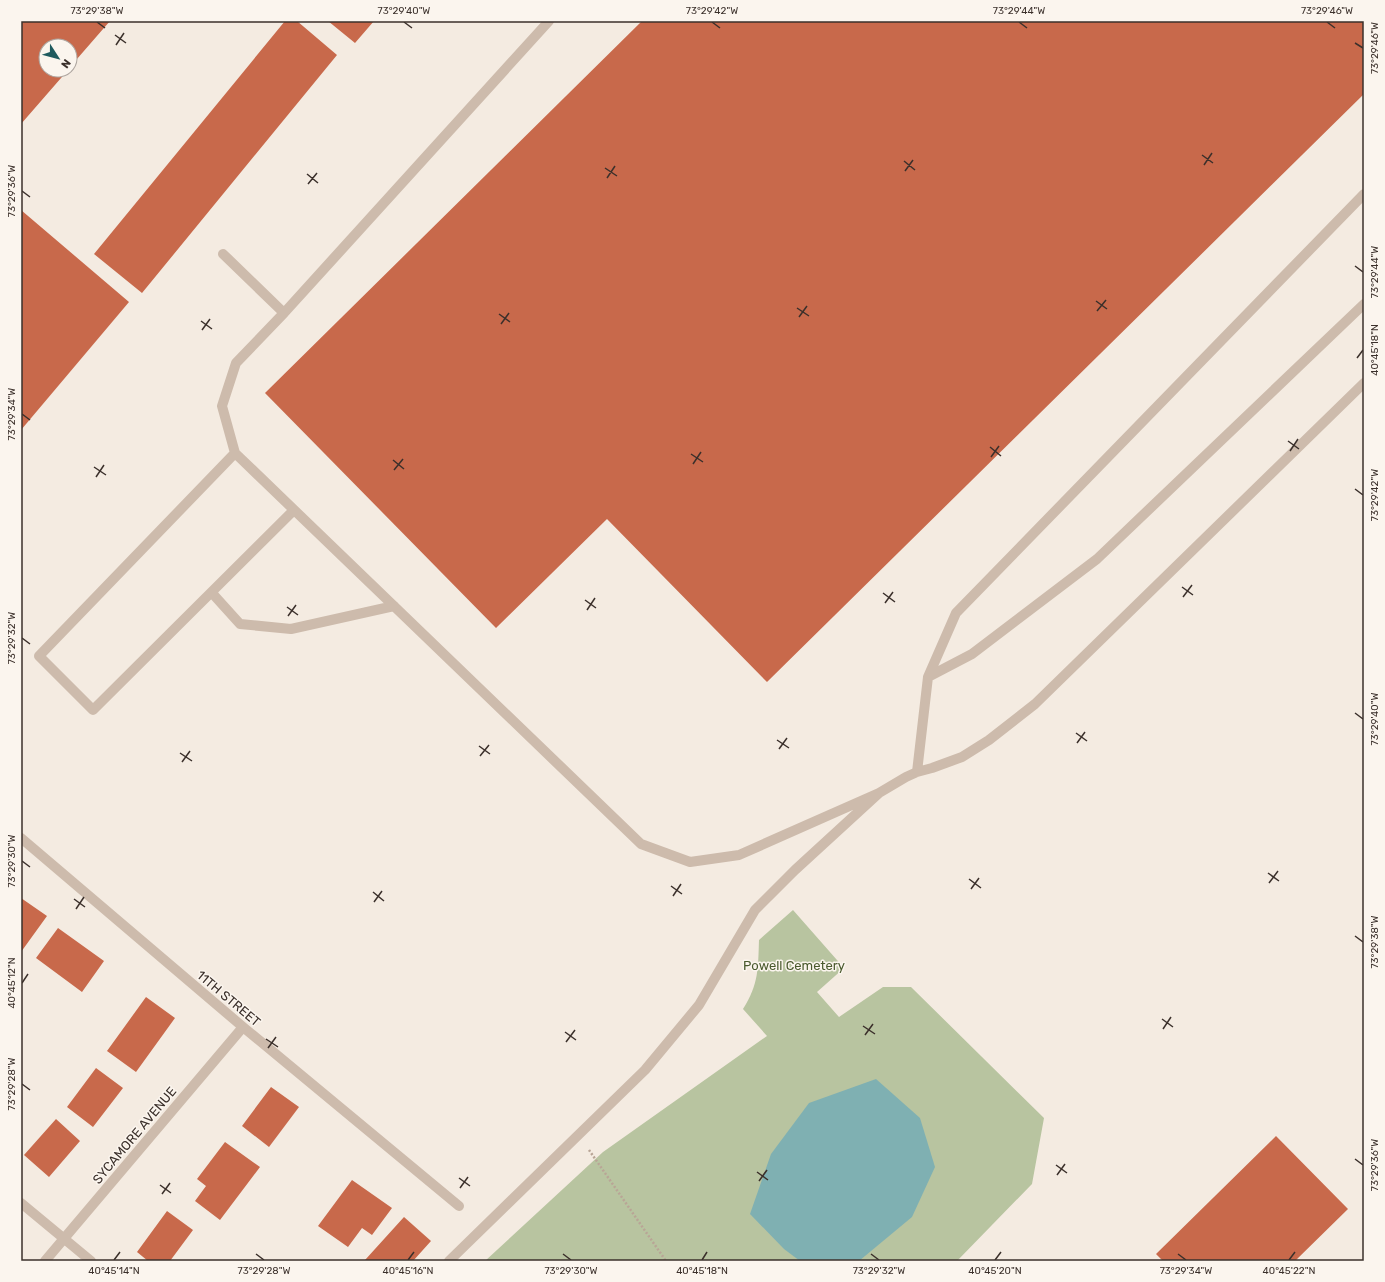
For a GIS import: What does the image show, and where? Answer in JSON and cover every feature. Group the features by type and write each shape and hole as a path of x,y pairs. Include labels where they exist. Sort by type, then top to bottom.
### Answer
{"street":[{"path":"549,21 284,313 236,363 222,406 235,453 641,844 690,862 739,855 879,793 917,772 962,757 989,740 1035,704 1364,383"},
{"path":"917,772 928,677 956,613 1364,194"},
{"path":"223,254 284,313"},
{"path":"928,677 972,654 1097,559 1364,304"},
{"path":"235,453 39,656 93,710 294,510"},
{"path":"212,592 240,624 290,629 394,606"},
{"path":"449,1261 645,1070 699,1005 755,910 795,870 879,793"},
{"name":"11TH STREET","path":"21,838 243,1027 460,1206"},
{"name":"SYCAMORE AVENUE","path":"45,1261 243,1027"},
{"path":"21,1203 91,1261"}],"path":[{"path":"579,1135 666,1261"}],"green space":[{"name":"Powell Cemetery","path":"793,910 844,968 817,992 839,1017 883,987 911,987 1044,1118 1032,1184 957,1261 485,1261 603,1152 767,1036 743,1009 752,992 757,976 759,940"}],"water":[{"path":"876,1079 920,1118 935,1167 912,1217 859,1261 800,1261 784,1249 750,1214 771,1154 809,1103"}],"building":[{"path":"21,21 110,21 78,58 78,38 38,38 38,78 61,78 21,124"},
{"path":"285,21 297,21 337,55 142,293 94,254"},
{"path":"328,21 374,21 355,43"},
{"path":"642,21 1364,21 1364,94 767,682 607,519 496,628 265,393"},
{"path":"21,210 129,302 21,430"},
{"path":"21,898 47,916 21,952"},
{"path":"58,928 104,961 82,992 36,958"},
{"path":"146,997 175,1018 136,1072 107,1051"},
{"path":"96,1068 123,1088 93,1127 67,1107"},
{"path":"271,1087 299,1107 269,1147 242,1126"},
{"path":"56,1119 80,1141 49,1177 24,1155"},
{"path":"1276,1136 1348,1209 1295,1261 1163,1261 1156,1254"},
{"path":"225,1142 260,1167 220,1220 195,1201 206,1186 197,1179"},
{"path":"352,1180 392,1208 372,1235 362,1228 348,1247 318,1226"},
{"path":"167,1211 193,1230 170,1261 148,1261 137,1252"},
{"path":"404,1217 431,1241 413,1261 365,1260"}]}
